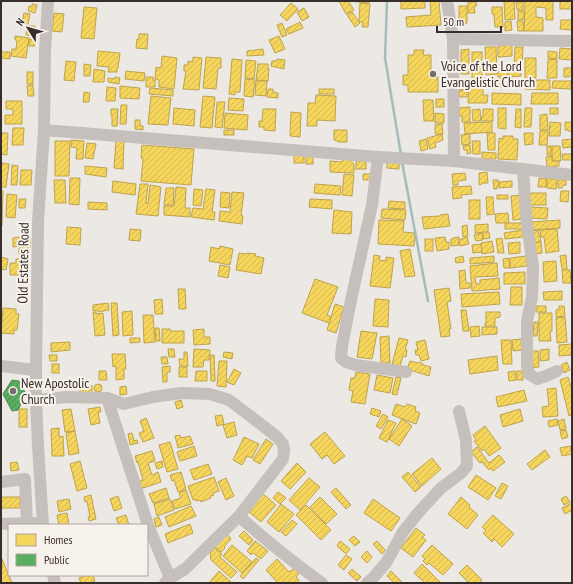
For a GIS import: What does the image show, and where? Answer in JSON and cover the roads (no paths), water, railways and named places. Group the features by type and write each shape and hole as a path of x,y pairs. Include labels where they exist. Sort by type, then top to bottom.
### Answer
{"street":[{"name":"Old Estates Road","path":"42,524 36,370 38,222 44,130 45,51 48,1"},
{"path":"447,1 453,39 454,161"},
{"path":"453,39 572,41"},
{"path":"44,130 378,157 454,161 572,175"},
{"path":"378,157 372,204 345,330 341,358 346,362 356,365 406,372"},
{"path":"523,168 526,217 533,267 532,297 527,322 527,366 529,374 537,379 557,371"},
{"path":"1,366 36,370"},
{"path":"36,400 67,397 106,398 124,404 153,397 181,393 210,394 229,400 277,437 283,444 283,459 238,516 185,568 167,581 148,525"},
{"path":"106,398 148,524"},
{"path":"367,583 386,563 402,532 418,513 441,488 461,473 467,466 466,440 459,411"},
{"path":"1,482 25,479 27,524"},
{"path":"238,516 258,534 322,583"},
{"path":"1,524 42,524"}],"waterway":[{"path":"387,1 385,58 401,155"},
{"path":"402,162 428,301"}],"place":[{"name":"Voice of the Lord Evangelistic Church","path":"433,74"},
{"name":"New Apostolic Church","path":"13,391"}]}
